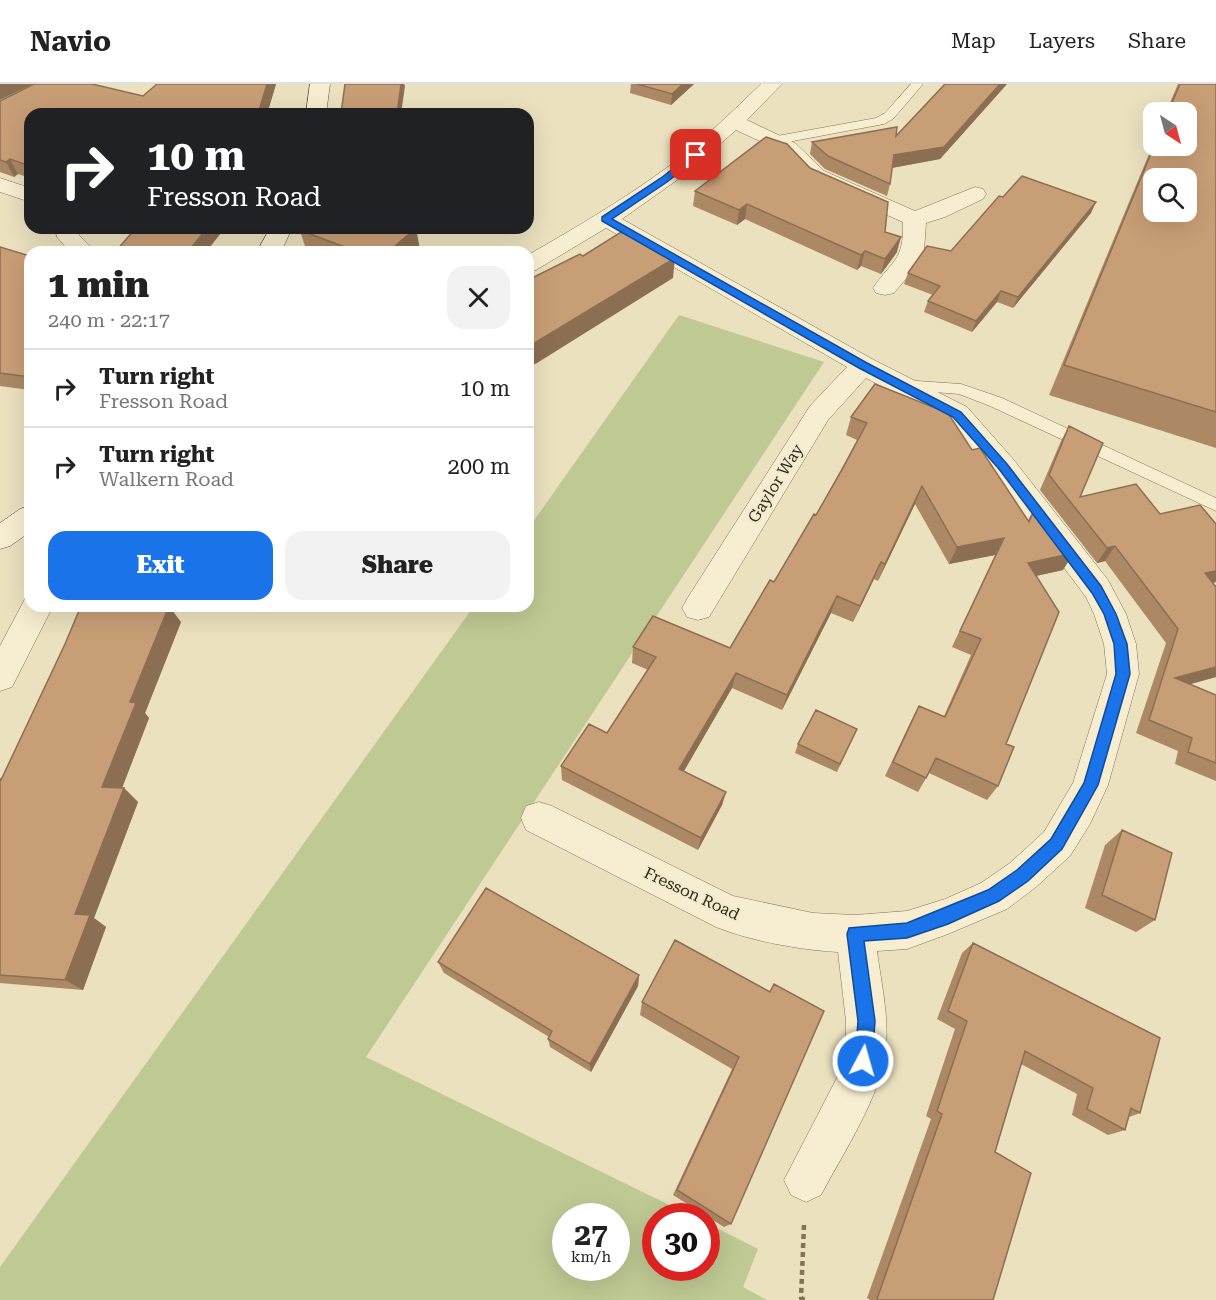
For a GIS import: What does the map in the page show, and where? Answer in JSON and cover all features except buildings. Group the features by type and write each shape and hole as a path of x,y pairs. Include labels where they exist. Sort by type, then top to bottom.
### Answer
{"street":[{"path":"317,108 320,84"},
{"path":"534,261 606,219 664,180 735,122 772,84"},
{"path":"735,122 788,147 816,176 914,219 938,212 975,194"},
{"path":"0,185 24,193"},
{"name":"Fresson Road","path":"539,818 729,914 813,932 855,934 907,930 948,916 994,896 1023,876 1057,844 1090,785 1123,674 1120,644 1110,614 1097,589 1003,466 957,414 863,365 606,219"},
{"path":"885,288 912,257 916,240 914,219"},
{"path":"67,234 77,246"},
{"name":"Gaylor Way","path":"698,608 819,413 863,365"},
{"path":"0,538 24,521"},
{"path":"0,677 34,612"},
{"path":"807,1180 861,1075 863,1066 867,1021 855,934"}],"lane":[{"path":"777,141 880,121 889,116 917,84"},
{"path":"901,385 961,390 996,402 1216,505"}],"path":[{"path":"805,1300 801,1298 807,1180"}],"green space":[{"path":"679,315 824,362 366,1057 665,1203 642,1203 642,1281 720,1281 720,1230 758,1249 743,1287 767,1300 0,1300 0,1267 470,612 534,612 534,520"}],"route":[{"path":"696,155 664,180 606,219 863,365 957,414 1003,466 1097,589 1110,614 1120,644 1123,674 1115,706 1090,785 1077,812 1057,844 1023,876 994,896 948,916 907,930 855,934 867,1021 863,1061"}]}
